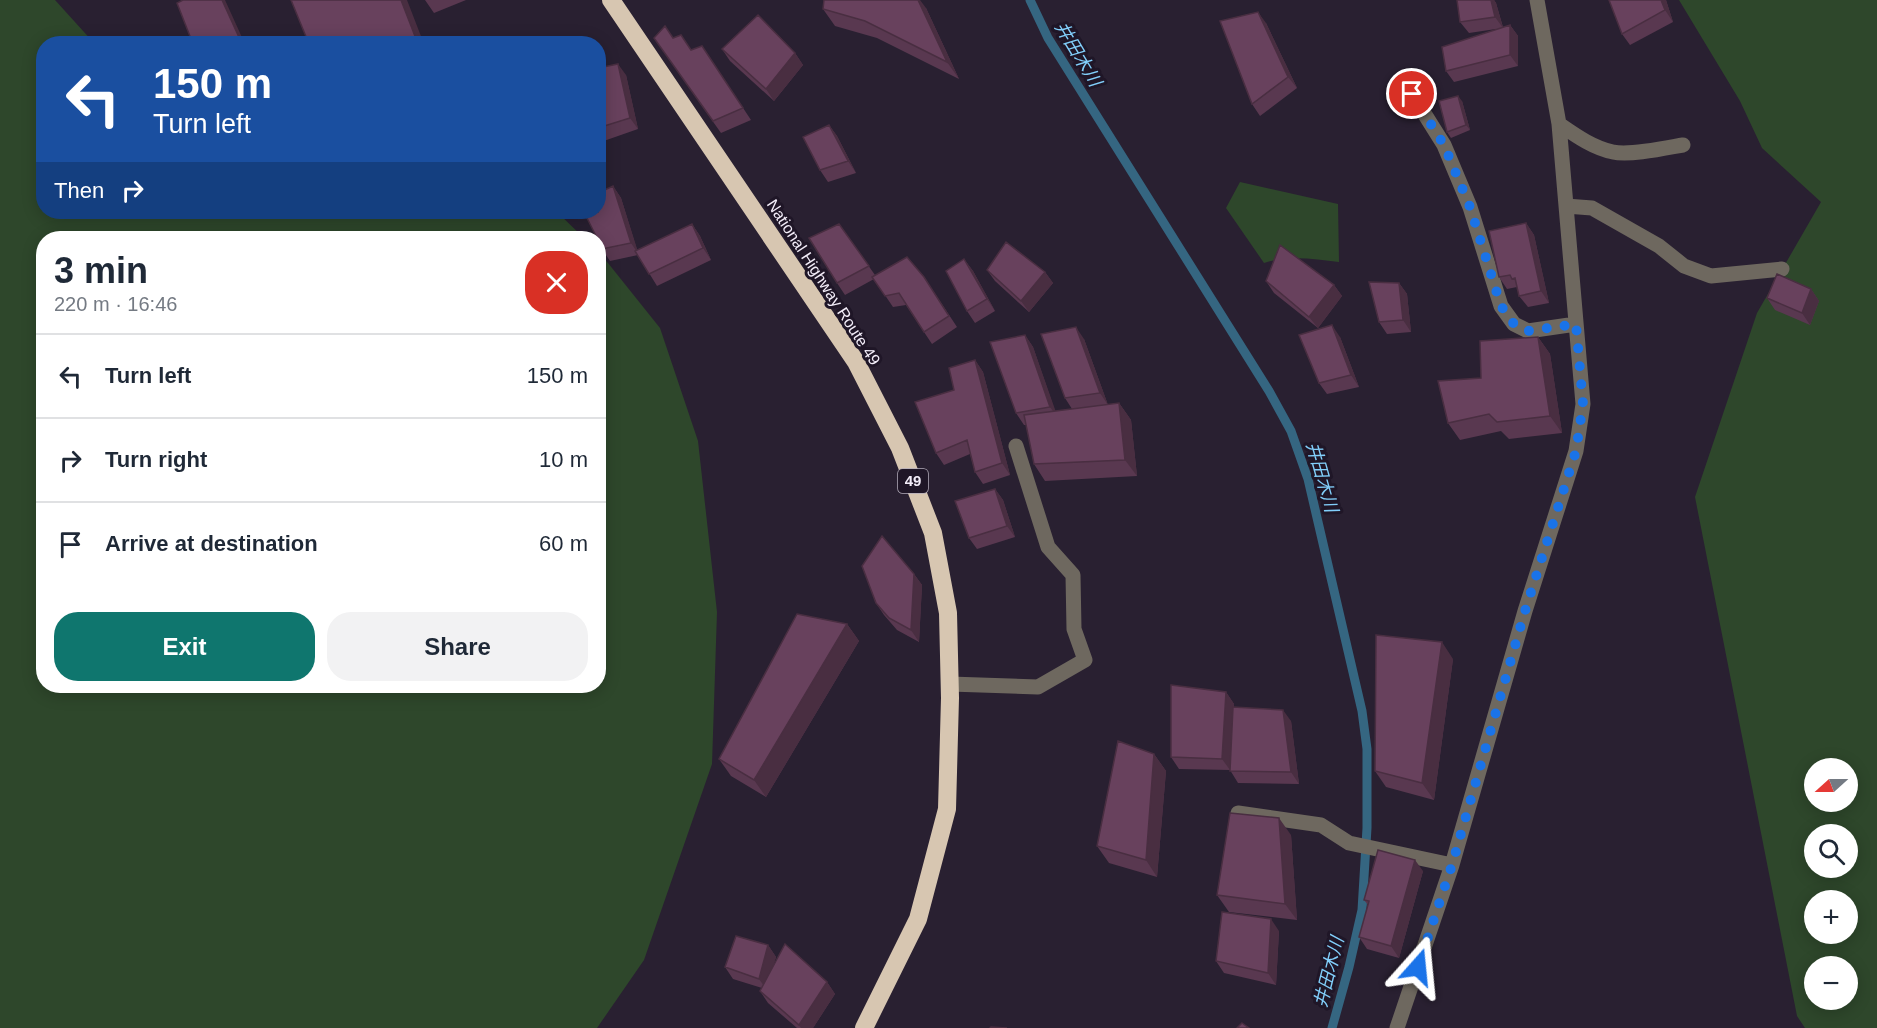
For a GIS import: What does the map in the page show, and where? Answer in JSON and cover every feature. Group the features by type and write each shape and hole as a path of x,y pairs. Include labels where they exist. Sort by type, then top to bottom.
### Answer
{"highway":[{"name":"National Highway Route 49","path":"611,0 856,362 900,448 933,533 948,612 950,684 946,809 918,919 864,1028"}],"street":[{"path":"1397,1028 1452,865 1525,611 1576,451 1583,404 1558,124 1537,0"},
{"path":"1412,94 1444,145 1470,207 1501,306 1514,324 1528,331 1576,324"},
{"path":"1558,124 1587,142 1614,153 1652,151 1683,145"},
{"path":"1566,206 1592,208 1659,246 1684,266 1711,276 1782,269"},
{"path":"950,684 1038,687 1085,660 1074,630 1073,575 1048,547 1016,446"},
{"path":"1238,813 1321,825 1348,843 1452,865"}],"green space":[{"path":"0,0 55,0 88,36 36,36 36,219 564,219 577,231 36,231 36,693 606,693 606,261 660,328 698,441 717,612 712,764 644,960 597,1028 0,1028"},
{"path":"1679,0 1877,0 1877,1028 1805,1028 1797,1016 1695,497 1757,313 1821,202 1762,148 1740,101"},
{"path":"1240,182 1338,204 1339,262 1292,258 1264,263 1226,208"}],"building":[{"path":"183,0 222,0 238,36 190,36 177,3"},
{"path":"291,0 401,0 415,36 306,36"},
{"path":"824,0 918,0 947,62 865,21 823,9"},
{"path":"1457,0 1491,0 1495,17 1460,22"},
{"path":"1609,0 1661,0 1665,10 1622,34"},
{"path":"1258,12 1288,77 1252,104 1220,21"},
{"path":"758,15 795,53 766,89 722,49"},
{"path":"1510,25 1510,55 1446,71 1442,47"},
{"path":"665,26 673,38 681,35 691,50 702,46 743,108 713,121 654,38"},
{"path":"618,64 630,118 606,126 606,66"},
{"path":"1458,96 1466,125 1447,132 1439,101"},
{"path":"829,125 848,161 820,170 803,137"},
{"path":"613,186 631,243 606,248 606,231 594,231 588,219 606,219 606,189"},
{"path":"1526,223 1541,291 1519,296 1515,278 1512,279 1510,275 1499,277 1489,231"},
{"path":"692,224 703,248 649,274 635,251"},
{"path":"839,224 869,266 837,283 809,238"},
{"path":"1006,242 1045,272 1021,301 987,270"},
{"path":"1280,245 1334,285 1309,317 1266,281"},
{"path":"907,257 924,277 949,316 924,332 899,293 885,296 872,277"},
{"path":"964,259 987,299 967,311 946,271"},
{"path":"1777,274 1811,289 1802,313 1767,298"},
{"path":"1369,282 1399,283 1403,320 1379,322"},
{"path":"1332,325 1351,375 1319,383 1299,335"},
{"path":"1076,327 1100,393 1065,398 1041,334"},
{"path":"1025,335 1050,407 1016,413 990,342"},
{"path":"1538,337 1550,416 1497,422 1489,414 1448,423 1438,381 1481,378 1480,341"},
{"path":"975,360 1002,463 975,472 967,440 936,453 915,402 954,390 949,368"},
{"path":"1119,403 1125,460 1034,464 1024,415"},
{"path":"995,489 1007,526 969,538 955,501"},
{"path":"882,536 914,574 911,630 889,618 876,603 862,566"},
{"path":"797,614 847,624 754,780 719,759"},
{"path":"1376,635 1442,642 1422,783 1375,771"},
{"path":"1171,685 1226,692 1222,759 1171,757"},
{"path":"1233,707 1283,710 1291,772 1230,771"},
{"path":"1118,741 1154,754 1146,860 1097,846"},
{"path":"1230,813 1279,818 1285,904 1217,895"},
{"path":"1378,850 1415,860 1391,946 1359,937 1369,901 1364,900"},
{"path":"1222,912 1271,919 1268,973 1216,961"},
{"path":"736,936 768,945 759,979 725,967"},
{"path":"785,944 827,982 799,1025 760,991"},
{"path":"1242,1023 1249,1028 1237,1028"}],"waterway":[{"name":"井田木川","path":"1030,0 1048,38 1269,391 1291,431 1308,479 1362,711 1367,749 1367,828 1362,910 1332,1028"}],"route":[{"path":"1412,94 1444,145 1470,207 1501,306 1514,324 1528,331 1576,324 1583,404 1576,451 1525,611 1452,865 1418,967"}]}
